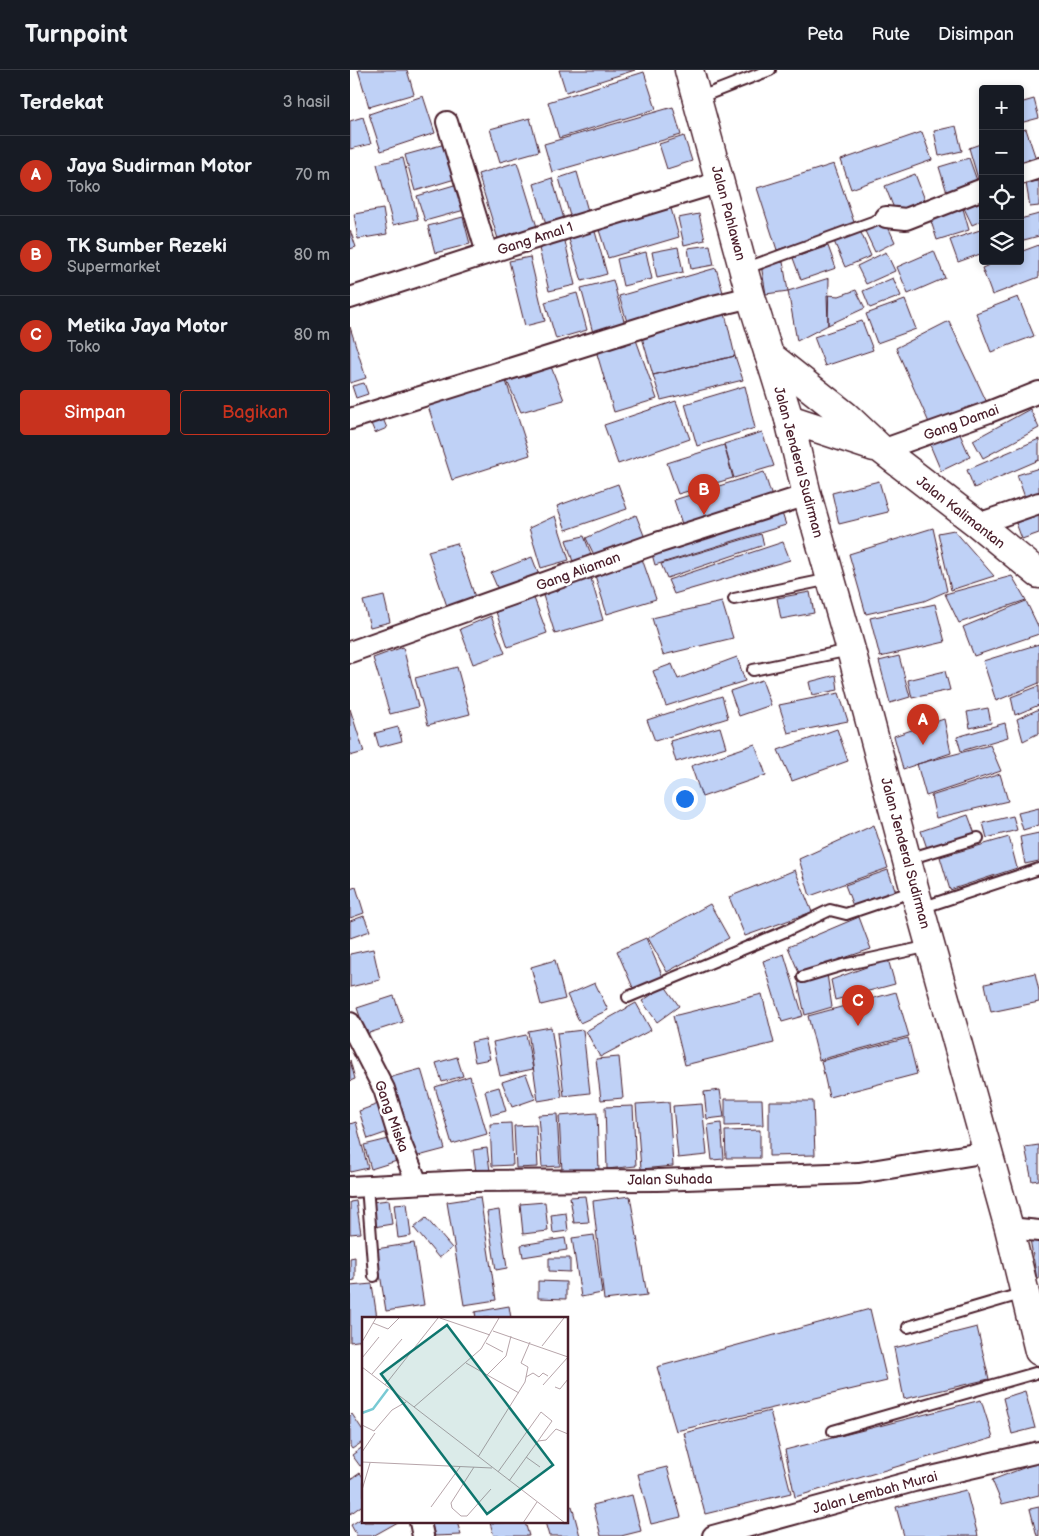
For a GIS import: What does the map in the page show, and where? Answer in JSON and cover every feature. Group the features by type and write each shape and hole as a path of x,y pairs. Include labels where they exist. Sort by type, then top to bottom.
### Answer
{"main road":[{"name":"Jalan Pahlawan","path":"690,70 769,355"},
{"name":"Jalan Jenderal Sudirman","path":"769,355 789,420 807,495 1009,1228 1039,1352"},
{"name":"Jalan Kalimantan","path":"769,355 846,416 882,450 1039,574"},
{"name":"Jalan Kalimantan","path":"789,420 882,450"}],"street":[{"path":"447,122 487,254"},
{"path":"1024,173 1039,168"},
{"name":"Gang Amal 1","path":"350,298 590,220 720,182"},
{"path":"886,217 906,220 979,191"},
{"path":"350,419 701,309 752,297"},
{"name":"Gang Damai","path":"882,450 1039,392"},
{"name":"Gang Aliaman","path":"350,652 657,543 807,495"},
{"path":"978,524 1039,503"},
{"name":"Gang Miska","path":"350,1023 384,1089 401,1144 416,1183"},
{"name":"Jalan Suhada","path":"359,1187 468,1181 657,1180 859,1173 988,1152"},
{"path":"1009,1228 1039,1231"},
{"name":"Jalan Lembah Murai","path":"713,1536 914,1481 1039,1452"}],"lane":[{"path":"697,98 770,70"},
{"path":"744,269 886,217"},
{"path":"734,599 831,578"},
{"path":"753,670 851,650"},
{"path":"908,859 978,838"},
{"path":"628,997 786,931 830,910 846,914 918,899 1039,869"},
{"path":"803,977 843,965 931,946"},
{"path":"359,1187 374,1276"},
{"path":"908,1327 1025,1293"},
{"path":"834,1431 1039,1372"}],"building":[{"path":"358,70 407,70 414,94 369,107"},
{"path":"559,70 635,70 566,92"},
{"path":"644,72 656,109 559,138 548,102"},
{"path":"423,96 435,133 381,151 369,114"},
{"path":"1034,99 1039,118 1024,122 1024,102"},
{"path":"673,107 681,135 552,172 544,144"},
{"path":"363,117 371,144 350,149 350,121"},
{"path":"530,118 539,151 500,162 490,129"},
{"path":"956,126 962,151 939,156 934,131"},
{"path":"1026,129 1037,162 1024,167 1024,130"},
{"path":"922,132 932,160 851,189 841,160"},
{"path":"684,136 692,161 667,169 659,144"},
{"path":"445,144 455,179 415,191 405,155"},
{"path":"979,144 979,182 969,148"},
{"path":"403,158 418,219 393,225 377,164"},
{"path":"969,158 979,189 949,199 939,167"},
{"path":"517,162 537,227 498,239 478,174"},
{"path":"834,164 855,225 777,250 757,188"},
{"path":"577,172 588,211 570,216 559,178"},
{"path":"915,174 927,205 897,216 885,186"},
{"path":"552,178 564,219 546,225 534,184"},
{"path":"1039,181 1039,206 1030,207 1026,183"},
{"path":"461,183 468,209 425,221 417,196"},
{"path":"979,200 979,222 972,225 964,208"},
{"path":"670,205 679,237 608,258 598,227"},
{"path":"962,205 969,230 937,240 929,215"},
{"path":"383,209 387,234 358,239 354,214"},
{"path":"699,214 705,240 684,245 678,218"},
{"path":"1039,214 1039,236 1024,240 1024,218"},
{"path":"463,217 470,244 435,253 428,226"},
{"path":"885,220 895,242 875,252 864,229"},
{"path":"594,228 607,274 582,281 568,236"},
{"path":"859,228 871,256 845,267 833,239"},
{"path":"350,230 356,247 350,249"},
{"path":"979,230 979,254 958,262 950,240"},
{"path":"564,237 575,285 549,291 538,244"},
{"path":"710,245 714,265 691,269 688,248"},
{"path":"1039,245 1039,277 992,295 982,268 989,265 1024,265 1024,251"},
{"path":"828,246 836,268 801,280 793,258"},
{"path":"678,247 683,272 657,278 652,252"},
{"path":"934,251 945,278 908,294 897,267"},
{"path":"646,252 652,279 623,286 617,259"},
{"path":"886,252 895,271 866,284 857,266"},
{"path":"530,257 545,321 525,326 509,261"},
{"path":"783,262 788,291 766,294 761,265"},
{"path":"716,268 724,296 628,325 619,296"},
{"path":"829,278 828,325 797,341 788,291"},
{"path":"893,278 901,296 870,308 863,291"},
{"path":"613,280 625,325 593,333 581,288"},
{"path":"856,290 865,308 828,325 827,295 839,296"},
{"path":"577,293 587,330 556,339 545,302"},
{"path":"1018,297 1034,336 991,352 976,313"},
{"path":"905,300 916,329 877,343 866,314"},
{"path":"724,309 735,356 653,375 641,334"},
{"path":"862,321 873,350 825,366 814,337"},
{"path":"949,321 989,407 930,425 896,348"},
{"path":"350,327 366,378 350,383"},
{"path":"634,334 657,399 614,412 595,347"},
{"path":"735,356 743,380 661,400 653,375"},
{"path":"550,364 564,400 521,412 507,381"},
{"path":"505,378 530,455 452,480 427,403"},
{"path":"364,383 368,394 356,398 352,386"},
{"path":"745,386 755,428 697,446 685,404"},
{"path":"676,401 690,439 618,464 604,425"},
{"path":"1030,409 1039,428 983,458 973,440"},
{"path":"381,414 387,428 375,433 369,419"},
{"path":"762,432 774,466 734,478 724,444"},
{"path":"959,432 970,457 941,471 930,445"},
{"path":"1039,439 1039,460 974,488 967,470"},
{"path":"724,445 733,478 678,494 667,463"},
{"path":"1039,468 1039,499 1027,503 1017,475"},
{"path":"764,472 773,500 684,530 674,500"},
{"path":"879,481 888,512 839,524 832,493"},
{"path":"618,484 627,509 566,530 557,506"},
{"path":"1039,506 1039,533 1022,539 1013,515"},
{"path":"780,507 786,525 655,565 650,547"},
{"path":"636,515 645,538 595,557 586,538"},
{"path":"555,516 569,560 541,568 529,528"},
{"path":"933,528 947,591 924,601 866,614 849,554"},
{"path":"954,530 994,576 951,590 938,533"},
{"path":"761,534 764,545 667,578 661,564"},
{"path":"584,536 594,562 575,568 566,540"},
{"path":"783,542 790,560 674,594 668,580"},
{"path":"457,543 477,603 449,612 428,551"},
{"path":"640,553 656,599 607,614 593,569"},
{"path":"532,557 540,578 500,594 491,573"},
{"path":"590,575 603,620 555,634 541,589"},
{"path":"1012,576 1026,600 959,623 945,594"},
{"path":"810,592 814,613 781,619 777,598"},
{"path":"384,596 390,622 370,627 363,601"},
{"path":"534,598 547,633 508,647 496,612"},
{"path":"1026,601 1039,628 1039,634 974,656 963,627"},
{"path":"722,602 733,638 663,655 652,618"},
{"path":"935,604 945,642 880,657 870,618"},
{"path":"491,616 505,653 473,664 460,629"},
{"path":"1039,644 1039,683 996,701 983,661"},
{"path":"403,647 418,707 390,714 373,658"},
{"path":"899,656 910,697 890,703 879,661"},
{"path":"737,657 745,681 666,706 653,671 672,664 678,679"},
{"path":"457,667 470,714 428,725 415,678"},
{"path":"945,671 950,690 912,698 908,680"},
{"path":"836,675 838,690 812,695 809,682"},
{"path":"762,680 771,705 739,716 730,691"},
{"path":"1039,686 1039,705 1015,715 1011,697"},
{"path":"839,693 848,721 788,733 779,705"},
{"path":"722,696 728,718 655,741 647,720"},
{"path":"988,708 991,723 970,728 967,712"},
{"path":"350,709 364,752 350,756"},
{"path":"1039,709 1039,733 1023,741 1017,719"},
{"path":"944,719 951,753 903,769 894,736"},
{"path":"1005,723 1008,737 961,751 957,737"},
{"path":"398,727 402,741 379,747 375,733"},
{"path":"720,727 726,747 676,762 670,741"},
{"path":"837,729 848,761 792,781 778,750"},
{"path":"755,744 766,775 702,797 691,766"},
{"path":"990,745 1001,771 926,796 917,764"},
{"path":"1000,774 1008,801 936,818 931,796"},
{"path":"1039,808 1039,825 1023,830 1018,813"},
{"path":"968,815 975,834 928,851 921,831"},
{"path":"1013,816 1017,830 987,838 983,823"},
{"path":"874,825 888,868 810,896 799,859"},
{"path":"1039,833 1039,861 1025,864 1020,837"},
{"path":"1009,837 1017,868 950,890 940,857"},
{"path":"795,870 812,912 745,936 729,897"},
{"path":"888,870 896,892 853,906 845,885"},
{"path":"356,887 364,913 350,918 350,889"},
{"path":"710,904 729,938 667,972 648,938"},
{"path":"364,916 370,931 350,938 350,921"},
{"path":"859,917 871,949 799,973 788,947"},
{"path":"646,938 663,977 634,990 617,951"},
{"path":"373,949 380,980 350,987 350,954"},
{"path":"784,954 803,1016 782,1022 763,961"},
{"path":"888,959 895,984 835,1000 831,980"},
{"path":"555,960 565,999 541,1005 531,967"},
{"path":"1035,973 1039,991 1039,1002 991,1012 985,984"},
{"path":"827,974 832,1007 805,1015 798,983"},
{"path":"595,983 608,1010 580,1023 567,995"},
{"path":"665,986 679,1006 657,1022 642,1001"},
{"path":"896,992 909,1036 819,1060 808,1016"},
{"path":"762,994 774,1043 685,1065 673,1016"},
{"path":"394,996 403,1022 366,1034 357,1008"},
{"path":"636,1003 651,1030 600,1057 586,1031"},
{"path":"551,1027 562,1097 538,1101 528,1031"},
{"path":"583,1030 590,1093 564,1096 557,1033"},
{"path":"526,1035 533,1069 500,1076 493,1042"},
{"path":"908,1038 917,1074 829,1097 821,1061"},
{"path":"485,1039 490,1059 475,1062 471,1042"},
{"path":"457,1057 463,1076 442,1082 436,1063"},
{"path":"619,1057 623,1098 601,1100 596,1059"},
{"path":"350,1060 355,1079 350,1081"},
{"path":"421,1069 445,1149 411,1158 388,1078"},
{"path":"526,1074 535,1099 512,1107 502,1082"},
{"path":"470,1076 487,1134 452,1144 435,1087"},
{"path":"499,1087 506,1111 491,1115 485,1091"},
{"path":"720,1090 724,1117 707,1119 704,1092"},
{"path":"725,1099 762,1099 763,1125 725,1126"},
{"path":"769,1101 813,1101 815,1155 769,1156"},
{"path":"669,1102 673,1166 641,1169 636,1104"},
{"path":"381,1103 391,1131 368,1139 359,1111"},
{"path":"702,1104 707,1155 678,1158 673,1106"},
{"path":"633,1106 636,1166 607,1169 605,1107"},
{"path":"597,1113 599,1171 562,1171 559,1116"},
{"path":"557,1114 560,1166 542,1167 538,1115"},
{"path":"356,1122 368,1168 350,1172 350,1124"},
{"path":"511,1123 513,1165 492,1166 490,1124"},
{"path":"721,1123 724,1159 712,1160 708,1125"},
{"path":"536,1125 538,1167 516,1168 514,1126"},
{"path":"760,1130 760,1158 726,1158 725,1131"},
{"path":"393,1138 400,1160 371,1169 364,1145"},
{"path":"1039,1145 1039,1180 1032,1181 1025,1147"},
{"path":"487,1148 490,1171 476,1172 473,1150"},
{"path":"585,1196 589,1222 574,1223 570,1197"},
{"path":"630,1196 647,1295 604,1300 593,1201"},
{"path":"480,1197 496,1300 464,1305 447,1202"},
{"path":"389,1200 392,1224 374,1227 371,1202"},
{"path":"356,1201 361,1233 350,1234 350,1202"},
{"path":"545,1202 548,1231 523,1234 520,1204"},
{"path":"407,1203 411,1236 398,1238 394,1204"},
{"path":"499,1210 507,1268 496,1270 487,1212"},
{"path":"566,1213 568,1231 553,1233 551,1215"},
{"path":"426,1218 452,1248 439,1258 414,1228"},
{"path":"594,1235 602,1293 581,1297 572,1238"},
{"path":"565,1238 567,1250 523,1257 521,1245"},
{"path":"1030,1239 1039,1240 1039,1279 1037,1279"},
{"path":"414,1243 424,1305 386,1311 376,1249"},
{"path":"355,1257 355,1280 350,1281 350,1258"},
{"path":"549,1258 570,1258 570,1272 549,1271"},
{"path":"538,1281 566,1282 566,1299 538,1298"},
{"path":"372,1284 377,1317 362,1317 362,1340 350,1342 350,1286"},
{"path":"509,1306 511,1317 476,1317 475,1312"},
{"path":"870,1309 887,1381 676,1431 657,1367"},
{"path":"977,1327 989,1379 904,1399 894,1348"},
{"path":"1025,1391 1035,1428 1012,1434 1003,1398"},
{"path":"981,1400 993,1438 795,1497 785,1450"},
{"path":"770,1411 791,1493 705,1514 684,1433"},
{"path":"352,1414 362,1429 362,1442 352,1449 350,1446 350,1416"},
{"path":"362,1448 362,1465 360,1466 352,1455"},
{"path":"1039,1462 1039,1495 1002,1504 992,1480"},
{"path":"667,1467 681,1517 651,1524 638,1474"},
{"path":"360,1473 362,1476 362,1505 350,1514 350,1480"},
{"path":"966,1490 978,1536 904,1536 896,1507"},
{"path":"632,1495 641,1531 621,1536 601,1536 593,1505"},
{"path":"572,1506 580,1536 549,1536 546,1524 569,1524 569,1508"},
{"path":"1039,1507 1039,1536 1037,1536 1030,1509"},
{"path":"362,1518 362,1524 394,1524 373,1536 357,1536 351,1525"},
{"path":"432,1524 458,1524 461,1535 435,1536"},
{"path":"490,1524 526,1524 529,1536 494,1536"}],"place":[{"name":"TK Sumber Rezeki","path":"704,515"},
{"name":"Jaya Sudirman Motor","path":"923,745"},
{"name":"Metika Jaya Motor","path":"858,1026"}]}
